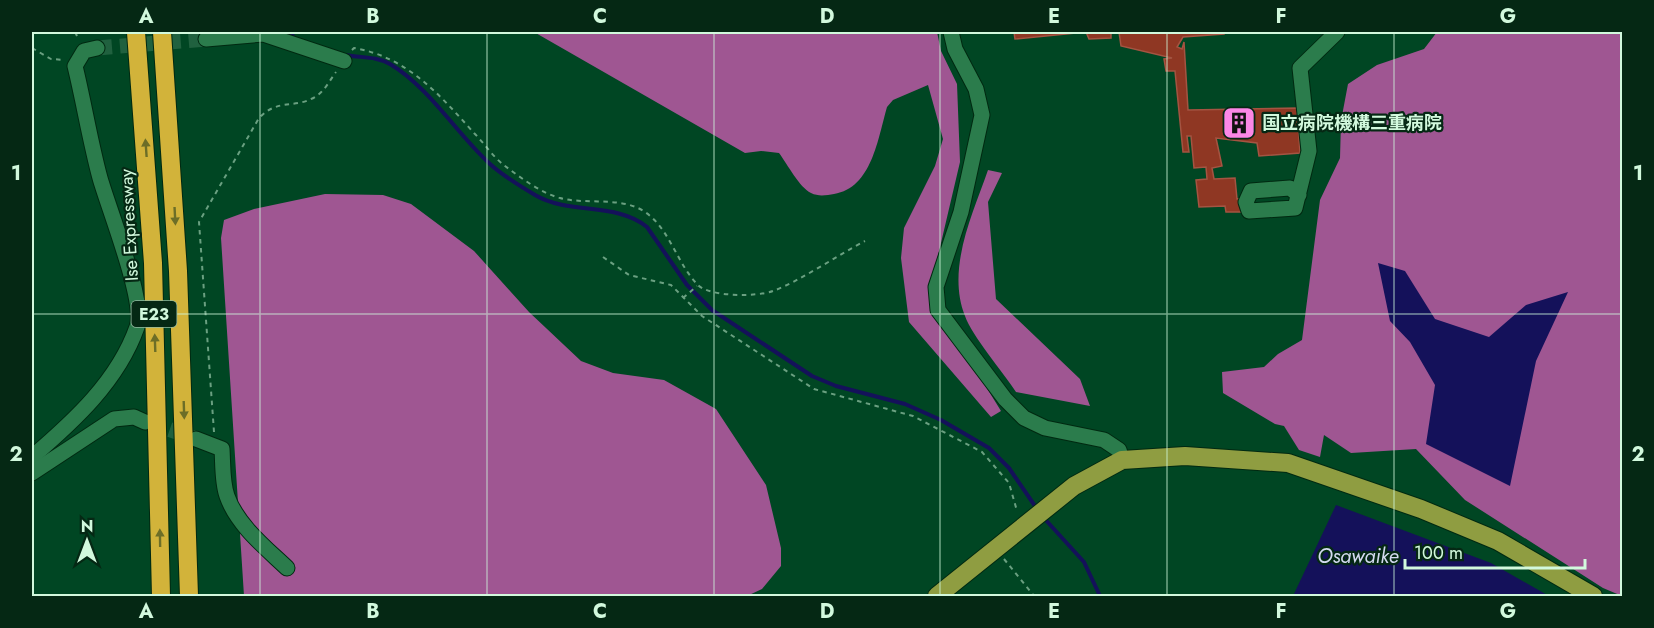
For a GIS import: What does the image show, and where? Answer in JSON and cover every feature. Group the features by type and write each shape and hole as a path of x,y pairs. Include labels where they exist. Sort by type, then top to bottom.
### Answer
{"highway":[{"name":"Ise Expressway","path":"136,32 153,263 161,597"},
{"name":"E23","path":"162,32 178,271 189,597"}],"main road":[{"path":"937,597 1074,486 1122,460 1185,456 1288,463 1421,509 1498,541 1593,597"}],"street":[{"path":"951,32 955,49 976,89 982,115 961,212 936,287 938,310 1005,399 1024,418 1045,428 1104,440 1119,450 1122,460"},
{"path":"1299,195 1309,151 1300,68 1337,32"},
{"path":"206,39 250,33 272,35 344,61"},
{"path":"32,457 94,399 110,378 138,326 138,312 124,252 100,178 75,66 84,51 97,48"},
{"path":"32,473 114,419 134,417 145,422"},
{"path":"196,439 222,449 226,494 230,503 249,530 287,568"}],"path":[{"path":"32,48 51,59 77,61"},
{"path":"354,49 382,54 403,65 443,99 503,165 548,193 576,201 627,205 642,209 654,219 698,285 710,293 722,295 772,292 865,240"},
{"path":"214,446 199,222 259,118 278,104 318,96 344,61"},
{"path":"603,257 629,275 672,285 702,316 814,389 913,416 982,452 1009,483 1018,514 1035,516"},
{"path":"683,298 698,285"},
{"path":"995,549 1034,597"}],"shaded area":[{"path":"534,32 642,32 643,34 653,32 937,32 941,51 957,84 960,162 929,294 1001,411 991,417 909,322 901,258 904,228 935,166 943,139 928,85 893,100 887,107 871,160 857,182 847,190 834,194 817,195 802,186 779,153 761,151 745,153"},
{"path":"1437,32 1622,32 1622,596 1603,588 1465,500 1416,449 1351,453 1324,435 1320,457 1299,450 1284,426 1275,424 1223,393 1222,372 1264,367 1278,354 1302,340 1320,200 1340,158 1341,121 1348,84 1377,65 1424,49"},
{"path":"988,170 1002,173 988,202 996,299 1080,379 1090,406 1016,392 981,344 965,316 958,279 960,260 969,223"},
{"path":"325,194 383,195 411,204 474,251 529,312 581,361 613,373 664,380 716,409 766,485 781,548 781,566 762,589 747,596 244,596 221,238 224,220 254,209"}],"water":[{"path":"1378,263 1405,271 1435,319 1489,337 1526,305 1568,292 1536,361 1510,486 1426,444 1435,385 1410,342 1390,321"},
{"name":"Osawaike","path":"1336,505 1491,563 1549,596 1293,596"}],"building":[{"path":"1014,32 1086,32 1015,39"},
{"path":"1086,32 1111,32 1111,38 1089,39"},
{"name":"国立病院機構三重病院","path":"1119,32 1224,32 1224,34 1183,37 1177,47 1182,49 1184,42 1188,110 1297,108 1300,153 1259,156 1257,143 1216,138 1222,166 1212,168 1214,179 1235,178 1237,199 1243,198 1244,212 1226,212 1225,206 1199,207 1196,180 1207,179 1206,167 1194,168 1191,136 1187,136 1189,152 1183,152 1175,71 1166,71 1164,59 1172,58 1121,46"}],"waterway":[{"path":"280,32 293,36"},
{"path":"346,55 379,60 390,64 404,74 418,85 490,164 535,195 563,205 622,214 647,227 687,285 712,310 812,376 836,386 905,404 941,420 989,448 1009,468 1037,509"},
{"path":"1043,517 1084,562 1100,596"}],"tunnel":[{"path":"97,48 206,39"},
{"path":"148,422 194,438"}],"place":[{"name":"国立病院機構三重病院","path":"1239,123"}]}
